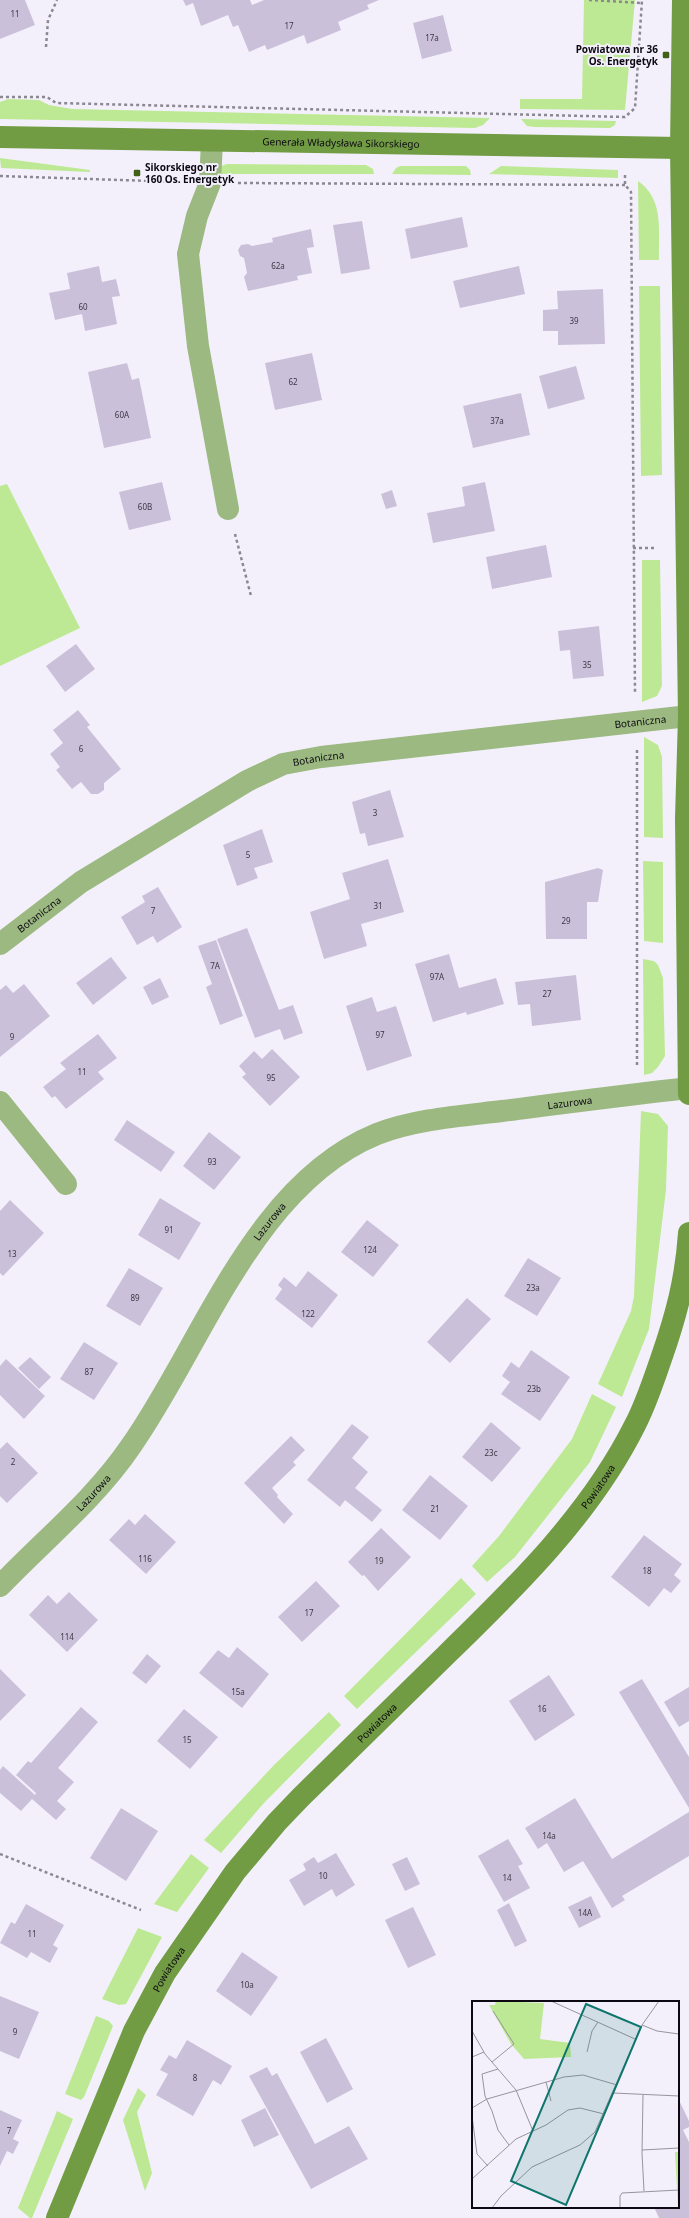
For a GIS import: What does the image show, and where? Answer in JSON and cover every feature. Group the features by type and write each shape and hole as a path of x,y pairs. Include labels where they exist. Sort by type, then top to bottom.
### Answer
{"street":[{"path":"683,0 682,148 689,716 689,1094"},
{"name":"Generała Władysława Sikorskiego","path":"0,138 682,148"},
{"path":"212,141 210,183 197,216 188,254 198,346 228,509"},
{"name":"Botaniczna","path":"0,944 60,896 101,869 247,781 283,764 321,756 689,716"},
{"name":"Lazurowa","path":"2,1581 88,1499 121,1461 144,1426 243,1257 283,1205 327,1163 362,1141 377,1134 411,1124 452,1117 689,1088"},
{"path":"0,1102 66,1184"},
{"name":"Powiatowa","path":"57,2218 134,2031 179,1951 235,1872 277,1822 301,1797 528,1573 570,1524 610,1469 636,1424 676,1317 683,1288 689,1233"}],"path":[{"path":"46,47 48,20 57,0"},
{"path":"0,97 47,97 56,103 625,117 635,108 642,1 589,0"},
{"path":"626,172 625,185 631,192 635,698"},
{"path":"0,176 210,183 625,185"},
{"path":"228,509 251,596"},
{"path":"633,548 657,548"},
{"path":"636,1073 637,742"},
{"path":"0,1854 141,1910"}],"green space":[{"path":"584,0 635,0 625,110 520,109 520,99 582,99"},
{"path":"8,99 39,100 49,105 72,109 490,118 483,125 475,128 0,119 0,102"},
{"path":"521,119 616,121 615,125 610,128 534,127 527,126"},
{"path":"0,158 90,170 90,172 1,168"},
{"path":"227,164 366,165 373,169 374,174 218,174 221,166"},
{"path":"400,166 466,166 470,170 471,175 392,174 396,168"},
{"path":"501,166 618,170 618,178 489,174"},
{"path":"638,181 653,197 656,207 659,227 659,260 639,260"},
{"path":"639,286 660,286 662,475 641,476"},
{"path":"7,484 80,628 0,666 0,486"},
{"path":"642,560 660,560 662,686 657,696 642,702"},
{"path":"644,737 658,745 662,757 663,838 644,837"},
{"path":"643,861 663,862 663,943 644,941"},
{"path":"643,959 654,961 658,965 663,978 665,1056 652,1073 644,1075"},
{"path":"641,1111 658,1114 668,1126 666,1190 649,1329 622,1397 598,1384 631,1311 634,1296"},
{"path":"592,1394 616,1407 590,1462 515,1557 487,1582 472,1566 499,1536 572,1439"},
{"path":"461,1578 476,1594 357,1709 344,1696"},
{"path":"329,1712 341,1725 263,1804 221,1853 204,1840 274,1765"},
{"path":"191,1854 209,1868 177,1912 154,1904"},
{"path":"138,1928 162,1937 126,2004 119,2005 102,1999"},
{"path":"96,2016 109,2021 113,2026 84,2097 81,2100 65,2094"},
{"path":"138,2088 146,2095 137,2112 152,2173 145,2191 123,2120"},
{"path":"57,2111 73,2119 32,2218 30,2218 18,2208"}],"building":[{"path":"0,0 25,0 35,25 0,39"},
{"path":"183,0 250,0 252,5 264,0 379,0 367,5 369,9 338,22 341,30 307,44 304,35 267,50 265,45 249,52 238,25 233,27 228,15 201,26 193,3 186,6"},
{"path":"443,15 452,51 422,59 413,23"},
{"path":"462,217 468,247 411,259 405,229"},
{"path":"362,221 370,269 341,274 333,225"},
{"path":"311,229 314,247 307,248 312,273 297,276 298,280 248,291 244,277 247,273 244,258 240,256 238,250 241,245 248,244 252,246 273,242 272,238"},
{"path":"99,266 102,282 116,279 120,296 112,297 117,324 85,331 82,314 55,320 49,293 70,289 67,273"},
{"path":"519,266 525,294 460,308 453,281"},
{"path":"603,289 605,344 558,345 558,331 543,331 543,310 558,309 557,291"},
{"path":"312,353 322,400 275,410 265,363"},
{"path":"127,363 132,380 139,378 151,438 104,448 88,372"},
{"path":"576,366 585,399 548,409 539,376"},
{"path":"521,393 530,435 473,448 463,406"},
{"path":"162,482 171,520 129,530 119,492"},
{"path":"485,482 495,531 433,543 427,513 465,506 462,487"},
{"path":"392,490 397,506 386,509 381,494"},
{"path":"546,545 552,577 492,589 486,557"},
{"path":"599,626 604,676 573,679 570,650 560,651 558,631"},
{"path":"76,644 95,669 65,692 46,666"},
{"path":"78,710 90,725 87,727 121,769 104,783 104,790 98,794 91,794 81,782 72,789 56,770 60,767 50,754 63,743 53,730"},
{"path":"390,790 404,837 368,846 365,833 360,834 352,802"},
{"path":"262,829 273,862 254,868 258,878 237,886 223,845"},
{"path":"388,859 404,912 361,924 367,946 324,959 310,912 350,899 342,873"},
{"path":"598,868 603,870 598,902 587,902 587,939 546,939 545,882"},
{"path":"158,887 182,927 157,943 153,936 137,945 121,917 145,902 142,896"},
{"path":"247,928 279,1010 293,1005 303,1033 284,1040 280,1029 255,1038 217,939"},
{"path":"216,940 243,1016 220,1025 206,987 212,984 198,946"},
{"path":"449,954 459,988 496,978 504,1004 467,1015 466,1012 433,1022 415,964"},
{"path":"111,957 127,978 93,1005 76,983"},
{"path":"576,975 581,1020 532,1026 530,1004 518,1005 515,982"},
{"path":"160,978 169,997 152,1005 143,987"},
{"path":"24,984 50,1016 0,1057 0,990 6,985 13,993"},
{"path":"372,997 377,1012 396,1006 412,1056 367,1071 346,1006"},
{"path":"98,1034 117,1058 98,1072 104,1079 66,1109 55,1096 52,1098 43,1087 66,1069 60,1063"},
{"path":"272,1049 300,1077 270,1106 242,1077 246,1074 239,1066 254,1051 262,1059"},
{"path":"127,1120 175,1152 161,1172 114,1140"},
{"path":"209,1132 241,1157 214,1190 183,1166"},
{"path":"160,1198 201,1223 179,1260 138,1235"},
{"path":"10,1200 44,1233 3,1276 0,1273 0,1211"},
{"path":"367,1220 399,1245 373,1277 341,1252"},
{"path":"528,1258 561,1278 537,1316 504,1296"},
{"path":"129,1268 163,1288 140,1326 106,1306"},
{"path":"308,1271 338,1295 312,1328 275,1299 282,1289 278,1285 284,1277 296,1287"},
{"path":"467,1298 491,1319 450,1363 427,1342"},
{"path":"84,1342 118,1363 94,1400 60,1379"},
{"path":"531,1350 570,1377 540,1421 501,1394 510,1382 502,1376 511,1362 519,1368"},
{"path":"30,1357 51,1377 39,1389 18,1368"},
{"path":"6,1359 45,1396 24,1419 0,1395 0,1366"},
{"path":"491,1422 521,1448 492,1482 462,1457"},
{"path":"352,1424 369,1437 352,1458 368,1472 355,1488 382,1510 372,1522 345,1500 340,1507 307,1480"},
{"path":"291,1436 305,1450 293,1462 296,1465 272,1488 278,1495 277,1497 293,1514 284,1524 244,1483"},
{"path":"7,1442 38,1473 7,1503 0,1496 0,1449"},
{"path":"430,1475 468,1506 440,1540 402,1510"},
{"path":"145,1514 176,1542 146,1574 109,1540 129,1519 135,1525"},
{"path":"381,1528 411,1557 378,1591 364,1575 362,1576 348,1562"},
{"path":"644,1535 682,1564 674,1575 681,1581 671,1593 664,1588 649,1607 611,1577"},
{"path":"316,1581 340,1606 302,1642 278,1617"},
{"path":"69,1592 98,1620 67,1652 29,1615 48,1595 57,1604"},
{"path":"237,1647 269,1674 242,1708 199,1673 218,1650 229,1658"},
{"path":"147,1654 161,1666 146,1684 132,1673"},
{"path":"0,1669 26,1695 0,1721"},
{"path":"549,1675 575,1715 535,1741 509,1701"},
{"path":"642,1679 689,1757 689,1808 619,1692"},
{"path":"689,1687 689,1721 679,1727 664,1702"},
{"path":"81,1707 98,1722 58,1768 74,1782 57,1801 66,1809 56,1820 32,1799 21,1811 0,1793 0,1770 3,1766 35,1795 36,1793 16,1775 28,1761 31,1763"},
{"path":"184,1709 218,1737 190,1769 157,1741"},
{"path":"575,1798 612,1859 689,1812 689,1856 622,1896 625,1900 612,1908 583,1861 564,1872 547,1843 538,1849 525,1828"},
{"path":"121,1808 158,1831 126,1881 90,1858"},
{"path":"508,1839 523,1864 518,1866 530,1888 504,1902 478,1856"},
{"path":"336,1853 355,1885 336,1897 332,1889 304,1906 289,1880 306,1870 303,1864 314,1857 318,1863"},
{"path":"407,1857 420,1884 405,1891 392,1864"},
{"path":"591,1896 601,1917 579,1928 568,1907"},
{"path":"509,1903 527,1941 515,1947 497,1910"},
{"path":"26,1904 64,1925 53,1945 58,1948 50,1963 31,1952 27,1958 0,1943 11,1922 15,1924"},
{"path":"413,1907 436,1955 408,1968 385,1920"},
{"path":"242,1952 278,1977 251,2016 216,1991"},
{"path":"0,1996 39,2012 19,2059 0,2051"},
{"path":"326,2038 353,2089 327,2103 300,2052"},
{"path":"187,2040 232,2066 221,2085 213,2080 193,2116 156,2095 168,2074 160,2070 169,2055 176,2059"},
{"path":"267,2067 272,2076 277,2073 315,2144 349,2126 368,2159 311,2189 249,2076"},
{"path":"679,2100 689,2121 689,2127 683,2130 689,2142 689,2218 659,2218 654,2208 679,2208"},
{"path":"265,2108 279,2135 254,2147 241,2120"},
{"path":"0,2110 22,2120 13,2139 19,2142 13,2154 7,2151 0,2166"}],"place":[{"name":"Powiatowa nr 36 Os. Energetyk","path":"666,55"},
{"name":"Sikorskiego nr 160 Os. Energetyk","path":"137,173"}]}
